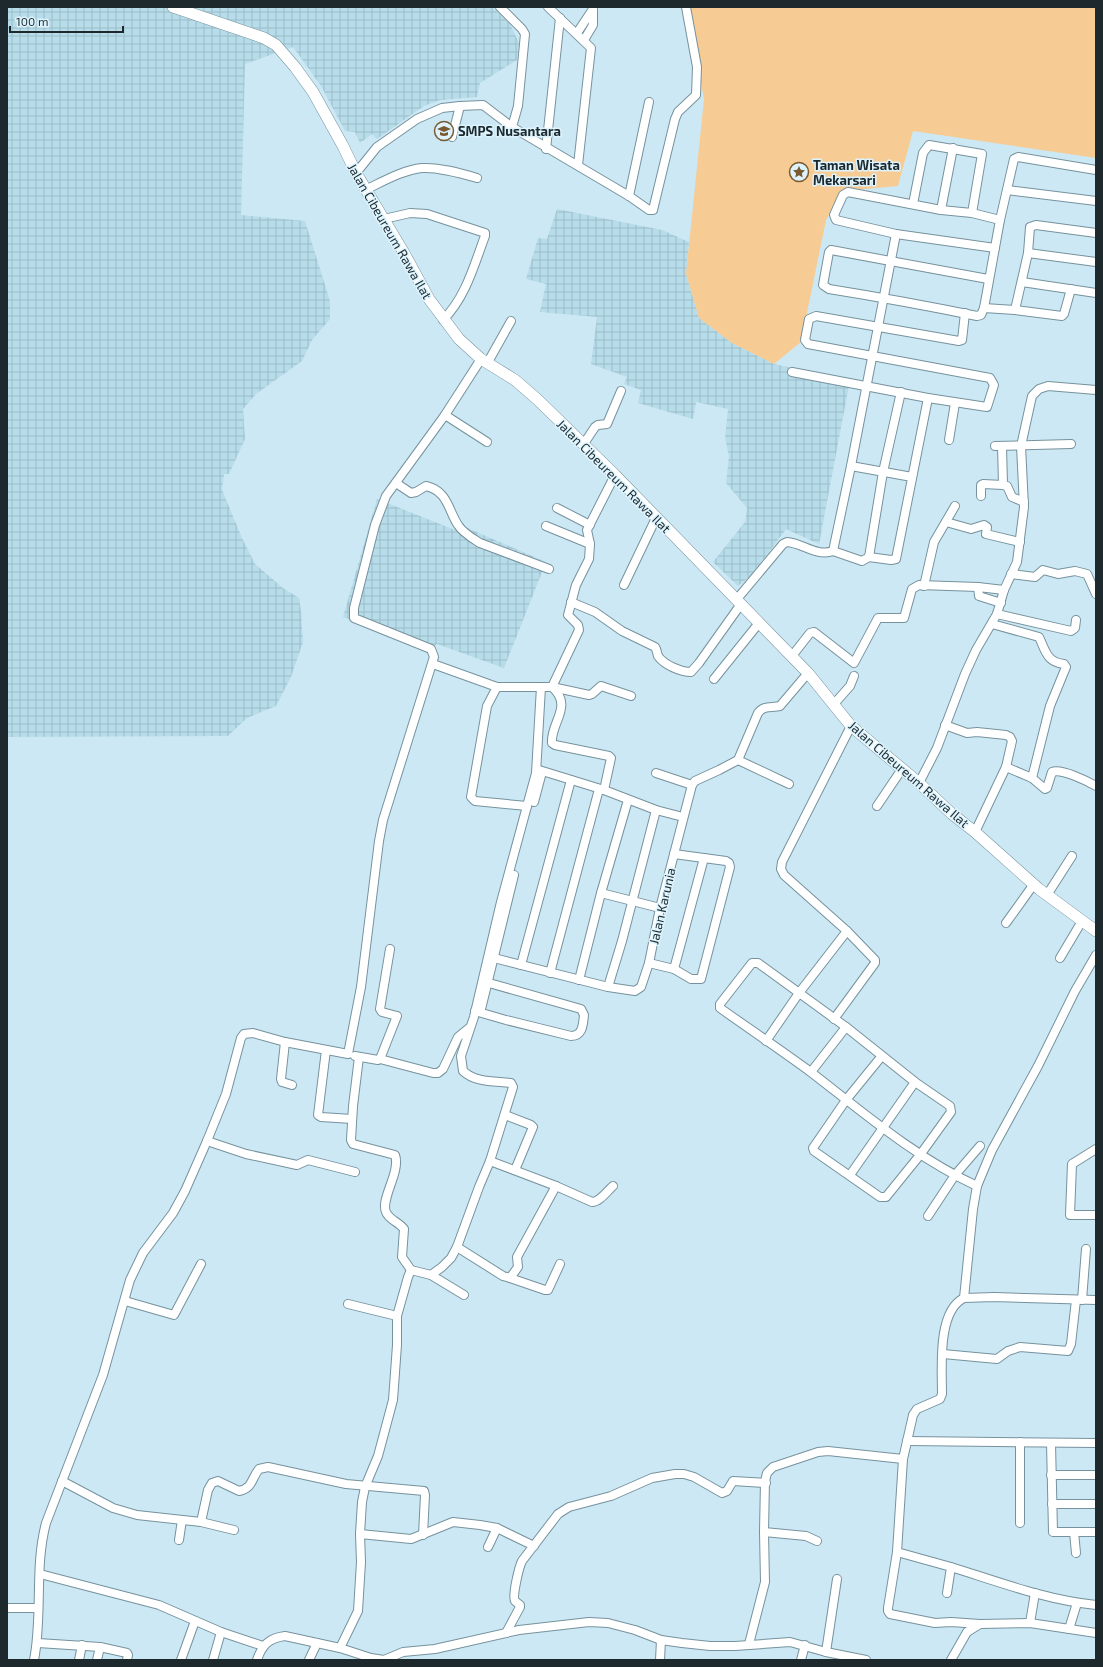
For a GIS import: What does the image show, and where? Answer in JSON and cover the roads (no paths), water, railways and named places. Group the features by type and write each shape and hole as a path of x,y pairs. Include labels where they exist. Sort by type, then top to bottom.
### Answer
{"street":[{"name":"Jalan Cibeureum Rawa Ilat","path":"173,7 264,38 276,45 295,67 313,92 356,173 367,189 429,299 458,339 485,361 515,380 538,400 615,475 808,673 851,726 919,783 952,814 975,832 1047,895 1096,931"},
{"path":"500,7 525,34 518,106 512,127"},
{"path":"548,7 590,45 591,52 578,165"},
{"path":"356,173 377,147 417,119 437,110 460,106 484,106 512,127 546,148 578,165 649,210 654,209 675,119 678,112 696,95 697,67 686,7"},
{"path":"577,33 593,8"},
{"path":"584,40 593,25 593,8"},
{"path":"546,148 560,18"},
{"path":"629,196 649,102"},
{"path":"452,137 460,106"},
{"path":"913,204 923,153 929,144 982,154 972,213"},
{"path":"941,210 953,148"},
{"path":"988,279 831,250 829,252 823,282 825,288 883,297 977,316 981,315 984,308 988,279 1013,160 1018,157 1096,170"},
{"path":"367,189 392,177 421,168 454,172 477,178"},
{"path":"1007,190 1096,201"},
{"path":"995,248 896,234 836,220 834,215 843,195 848,192 941,210 972,213 1000,220"},
{"path":"384,220 410,213 427,214 485,234 464,292 456,307 443,320"},
{"path":"1015,310 1028,253 1031,226 1036,225 1096,233"},
{"path":"833,551 873,356 896,234"},
{"path":"1028,253 1096,262"},
{"path":"1022,282 1096,293"},
{"path":"984,308 1062,316 1064,314 1071,289"},
{"path":"792,372 955,403 988,406 994,385 990,378 808,344 805,340 810,319 816,316 960,341 962,340 966,313"},
{"path":"348,1054 361,987 378,841 408,736 433,664 434,655 431,649 354,618 353,615 379,513 386,496 485,361 511,321"},
{"path":"919,783 937,748 976,650 997,614 1004,590 1016,562 1020,542 1024,502 1021,446 1032,396 1039,389 1048,386 1096,390"},
{"path":"583,445 595,427 598,425 607,424 621,391"},
{"path":"869,557 883,472 901,392"},
{"path":"571,602 595,612 622,631 655,647 659,656 668,664 689,672 702,658 739,602 786,542 791,542 820,552 826,553 833,551 862,561 869,557 891,560 896,559 928,398"},
{"path":"949,440 955,403"},
{"path":"445,415 487,442"},
{"path":"1003,485 999,446 1071,444"},
{"path":"851,466 912,476"},
{"path":"552,687 579,630 577,623 569,617 571,602 581,573 589,559 590,544 587,532 615,475"},
{"path":"396,483 411,493 416,492 426,486 430,487 446,500 459,527 472,538 480,543 549,569"},
{"path":"981,496 981,485 983,484 1003,485 1007,486 1012,498 1024,502"},
{"path":"924,586 934,542 955,506"},
{"path":"557,508 590,525"},
{"path":"624,585 656,518"},
{"path":"946,522 971,529 984,525 987,527 986,534 1020,542"},
{"path":"546,526 590,544"},
{"path":"1011,574 1035,577 1043,570 1058,574 1075,571 1087,574 1096,594"},
{"path":"792,656 810,633 814,632 854,662 878,618 904,618 912,589 919,585 978,587 1004,590"},
{"path":"978,587 979,596 1001,603"},
{"path":"997,614 1071,631 1075,628 1076,620"},
{"path":"714,679 759,623"},
{"path":"992,624 1039,637 1050,660 1055,663 1064,664 1066,667 1050,706 1032,778"},
{"path":"433,664 497,687 552,687 589,695 601,686 631,696"},
{"path":"656,773 692,785 695,780 738,760 761,709 765,707 780,706 808,673"},
{"path":"834,704 850,686 854,676"},
{"path":"497,687 487,706 471,797 475,801 527,806"},
{"path":"431,1275 442,1267 457,1247 490,1161 506,1115 513,1087 511,1083 477,1080 467,1075 461,1068 460,1056 469,1028 478,1012 489,983 539,771 541,687"},
{"path":"550,973 611,758 609,756 555,745 552,743 561,709 560,697 552,687"},
{"path":"945,725 967,733 978,732 1006,735 1010,737 1012,741 1006,767 975,832"},
{"path":"834,1019 875,963 873,957 847,931 784,875 781,868 782,862 851,726"},
{"path":"738,760 789,784"},
{"path":"1006,767 1032,778 1044,788 1047,788 1052,772 1056,771 1073,776 1096,786"},
{"path":"877,806 902,769"},
{"path":"478,1012 501,902 527,806 539,771"},
{"path":"539,771 572,780 656,810 682,817"},
{"path":"521,965 572,780"},
{"name":"Jalan Karunia","path":"608,987 635,991 641,987 649,963 660,908 682,817 692,785"},
{"path":"579,980 601,894 628,800"},
{"path":"494,958 608,987 656,810"},
{"path":"649,963 674,969 691,978 701,979 730,867 729,863 726,861 674,854"},
{"path":"1047,895 1072,856"},
{"path":"674,969 704,858"},
{"path":"1006,923 1034,884"},
{"path":"601,894 660,908"},
{"path":"1060,958 1082,921"},
{"path":"766,1041 799,993 847,931"},
{"path":"380,1059 398,1016 382,1012 380,1010 390,949"},
{"path":"964,1298 978,1186 992,1150 1038,1066 1075,991 1096,956"},
{"path":"881,1056 846,1100 813,1148 814,1151 880,1197 886,1197 920,1155 951,1112 952,1108 915,1082 846,1027 755,962 752,963 720,1004 720,1008 811,1072 846,1100 920,1155 978,1186"},
{"path":"478,1012 571,1036 577,1036 581,1032 584,1015 581,1009 489,983"},
{"path":"811,1072 846,1027"},
{"path":"34,1660 38,1643 38,1608 43,1534 103,1375 130,1280 142,1253 173,1213 207,1141 226,1094 241,1038 244,1034 249,1033 285,1042 378,1060 380,1059 438,1073 443,1069 458,1037 469,1028"},
{"path":"285,1042 281,1079 282,1082 292,1085"},
{"path":"326,1050 318,1115 321,1117 352,1119"},
{"path":"359,1056 351,1140 353,1144 395,1155 396,1159 393,1181 385,1208 388,1216 403,1227 402,1256 411,1270 431,1275 464,1295"},
{"path":"850,1175 915,1082"},
{"path":"506,1115 531,1124 533,1127 515,1170"},
{"path":"207,1141 253,1156 297,1165 308,1160 355,1172"},
{"path":"928,1216 955,1175 980,1146"},
{"path":"1096,1149 1072,1164 1070,1215 1096,1215"},
{"path":"490,1161 556,1186 592,1202 600,1199 613,1186"},
{"path":"510,1278 518,1267 517,1257 556,1186"},
{"path":"457,1247 503,1276 545,1290 548,1290 560,1264"},
{"path":"943,1354 997,1359 1008,1351 1020,1348 1068,1351 1071,1344 1079,1300 1086,1249"},
{"path":"125,1301 174,1315 201,1264"},
{"path":"340,1648 358,1611 361,1562 360,1534 362,1502 365,1487 378,1456 393,1400 397,1346 397,1316 411,1270"},
{"path":"1096,1300 994,1297 964,1298 958,1301 951,1310 947,1321 943,1354 942,1394 940,1399 917,1410 913,1415 903,1459 897,1552 888,1608 888,1612 890,1614 935,1623 1030,1623 1096,1633"},
{"path":"348,1304 397,1316"},
{"path":"907,1441 1096,1443"},
{"path":"1020,1442 1020,1522"},
{"path":"1051,1442 1053,1532 1096,1532"},
{"path":"749,1644 764,1582 764,1532 767,1474 773,1467 818,1452 828,1451 903,1459"},
{"path":"201,1522 208,1490 212,1483 218,1481 239,1491 249,1487 259,1469 268,1467 365,1487 424,1491 423,1535"},
{"path":"506,1633 521,1606 514,1600 518,1570 522,1561 558,1514 569,1507 610,1496 652,1478 675,1474 684,1474 694,1477 722,1493 727,1491 733,1481 766,1483"},
{"path":"1052,1476 1096,1475"},
{"path":"62,1482 113,1508 136,1515 201,1522 234,1530"},
{"path":"1052,1504 1096,1504"},
{"path":"180,1540 182,1520"},
{"path":"360,1534 411,1539 453,1522 497,1528 534,1546"},
{"path":"488,1547 497,1528"},
{"path":"764,1532 806,1536 817,1541"},
{"path":"1074,1532 1076,1553"},
{"path":"897,1552 952,1567 1035,1593 1096,1606"},
{"path":"947,1593 952,1567"},
{"path":"40,1574 159,1605 221,1632 263,1646"},
{"path":"826,1652 837,1579"},
{"path":"1030,1623 1035,1593"},
{"path":"1069,1629 1077,1603"},
{"path":"7,1608 38,1608"},
{"path":"181,1660 195,1621"},
{"path":"257,1660 263,1646 268,1641 276,1637 285,1636 340,1648 371,1658 384,1660 403,1652 435,1649 506,1633 589,1622 608,1623 635,1630 661,1640 710,1646 790,1642 826,1652 866,1660"},
{"path":"951,1660 967,1632 980,1624"},
{"path":"213,1660 221,1632"},
{"path":"660,1660 661,1640"},
{"path":"38,1643 100,1647 126,1652 128,1655 127,1660"},
{"path":"310,1660 317,1643"},
{"path":"79,1660 82,1645"},
{"path":"801,1660 805,1645"},
{"path":"97,1660 100,1647"}],"place":[{"name":"SMPS Nusantara","path":"444,131"},
{"name":"Taman Wisata Mekarsari","path":"799,172"}]}
